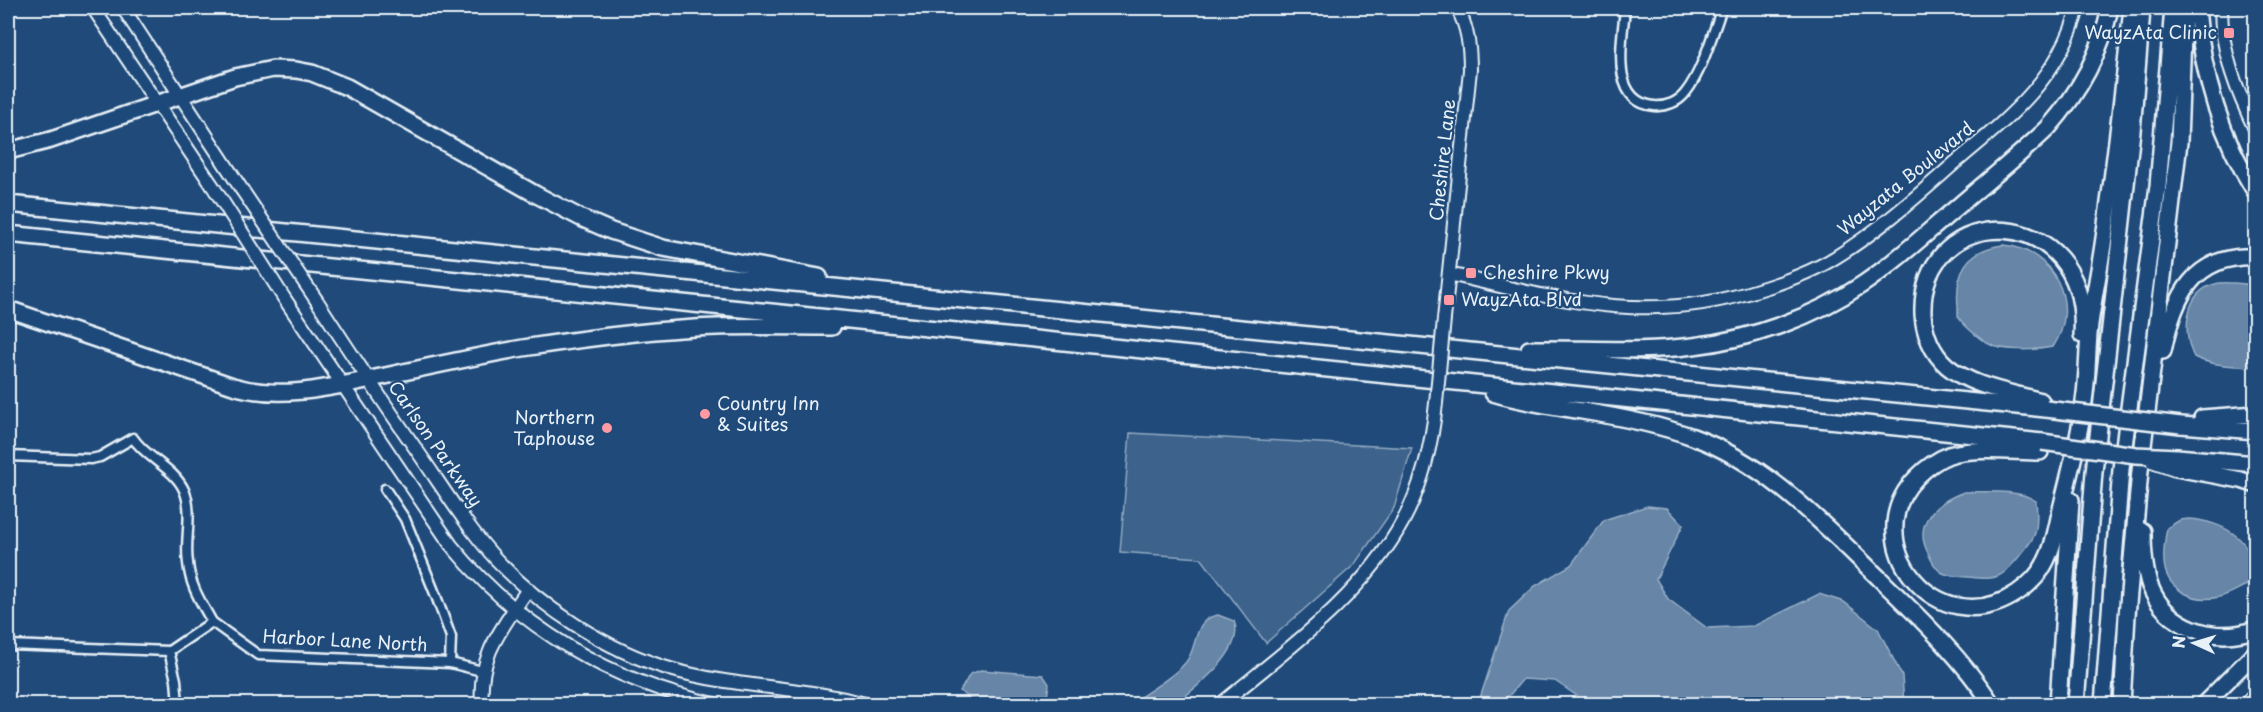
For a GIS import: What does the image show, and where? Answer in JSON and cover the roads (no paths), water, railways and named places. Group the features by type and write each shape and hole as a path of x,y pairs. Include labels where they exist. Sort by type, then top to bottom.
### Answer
{"highway":[{"path":"1459,349 1646,349 1692,346 1755,333 1790,321 1842,297 1885,268 2048,128 2085,77 2103,36 2110,8"},
{"path":"2058,705 2076,453 2084,403 2090,324 2111,184 2132,8"},
{"path":"2076,705 2094,472 2132,131 2142,8"},
{"path":"2103,705 2121,469 2158,186 2173,8"},
{"path":"2122,705 2127,615 2140,471 2179,142 2184,8"},
{"path":"2197,8 2205,68 2212,98 2222,127 2256,193"},
{"path":"8,151 44,142 235,77 261,71 286,69 312,73 346,87 571,213 635,239 663,248 716,258 935,295"},
{"path":"8,204 935,295 1711,376 2046,406"},
{"path":"2081,419 2077,402 2083,323 2077,291 2065,264 2040,240 2018,232 1996,230 1975,233 1966,237 1944,253 1934,267 1923,301 1923,318 1930,345 1947,366 1963,376 2081,419 2181,421 2256,431"},
{"path":"8,234 937,331 1178,352 2076,453 2136,455 2177,463 2256,485"},
{"path":"2151,381 2162,356 2166,335 2179,297 2193,277 2212,264 2240,257 2256,257"},
{"path":"8,309 244,390 295,392 368,380 524,348 698,328 832,327 937,331"},
{"path":"1468,384 1515,400 1658,426 1693,437 1734,456 1770,479 1810,511 1937,635 1974,679 1992,705"},
{"path":"2181,421 2256,414"},
{"path":"2041,448 1953,454 1936,461 1914,480 1898,509 1897,546 1904,565 1926,592 1943,602 1974,607 1994,604 2012,596 2027,585 2041,570 2050,553 2076,453"},
{"path":"2177,463 2256,464"},
{"path":"2140,471 2144,558 2151,588 2160,605 2184,625 2208,634 2233,635 2256,629"},
{"path":"2204,705 2256,652"}],"main road":[{"path":"93,8 212,185 341,385 451,545 482,580 545,633 604,667 662,692 715,705"},
{"name":"Carlson Parkway","path":"123,8 368,380 475,534 528,589 569,620 606,642 668,668 736,683 832,695 865,705"},
{"name":"Cheshire Lane","path":"1221,705 1321,621 1371,568 1388,546 1407,512 1426,464 1433,432 1470,70 1470,48 1466,28 1457,8"},
{"name":"Wayzata Boulevard","path":"1449,274 1574,303 1614,308 1650,309 1717,302 1743,296 1797,276 1834,259 1870,235 2021,107 2054,66 2078,8"},
{"path":"2221,8 2229,64 2256,131"},
{"path":"482,705 482,671 489,651 528,589"},
{"path":"2245,705 2256,693"}],"street":[{"path":"1625,8 1621,70 1623,82 1642,102 1659,106 1677,101 1693,81 1722,8"},
{"path":"8,456 91,459 100,457 133,438 141,449 172,475 183,488 189,508 187,562 190,580 212,622 169,651 8,645"},
{"path":"183,488 190,482"},
{"path":"385,489 405,519 436,596 451,637 450,663"},
{"name":"Harbor Lane North","path":"212,622 258,655 450,663 482,671"},
{"path":"169,651 176,680 178,705"}],"place":[{"name":"WayzAta Clinic","path":"2229,33"},
{"name":"Cheshire Pkwy","path":"1471,273"},
{"name":"WayzAta Blvd","path":"1449,300"},
{"name":"Country Inn & Suites","path":"705,414"},
{"name":"Northern Taphouse","path":"607,428"}]}
